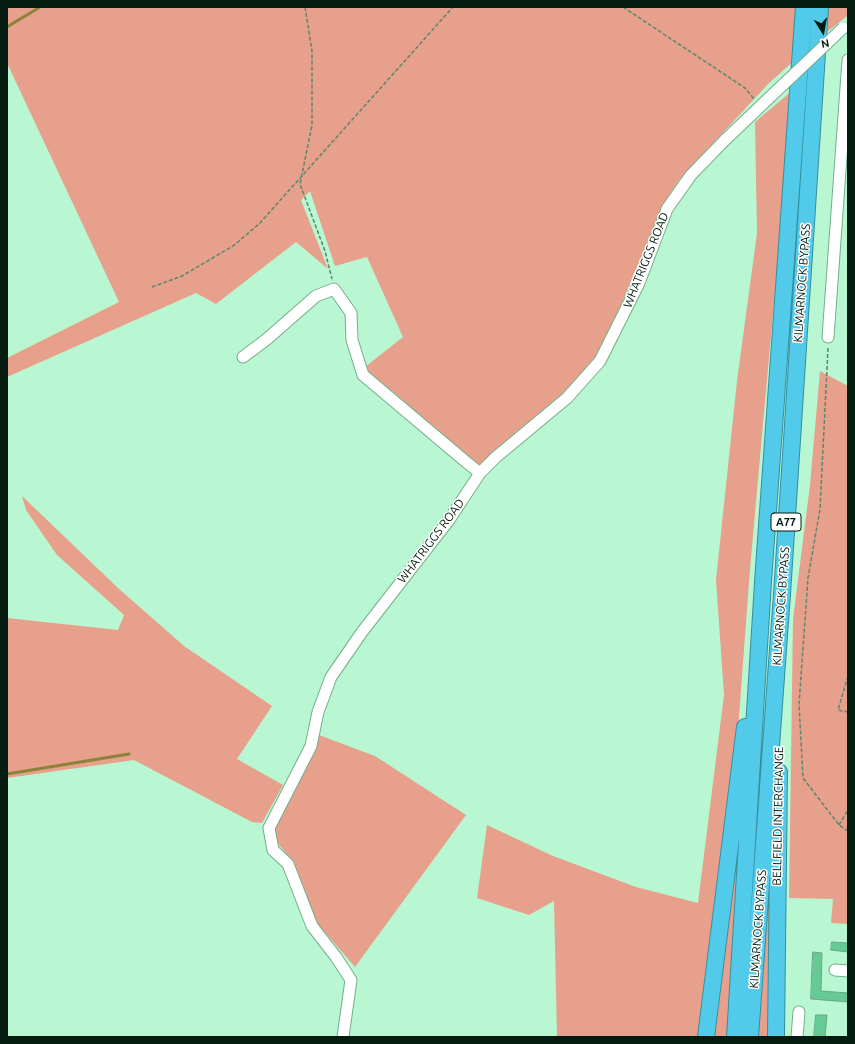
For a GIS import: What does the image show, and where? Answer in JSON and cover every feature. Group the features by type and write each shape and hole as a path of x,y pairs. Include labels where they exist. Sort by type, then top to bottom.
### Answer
{"highway":[{"name":"KILMARNOCK BYPASS","path":"735,1037 764,582 804,7"},
{"name":"KILMARNOCK BYPASS","path":"750,1037 782,594 820,7"},
{"name":"A77","path":"706,1037 764,582"},
{"name":"BELLFIELD INTERCHANGE","path":"776,1037 777,865 782,594"}],"street":[{"name":"WHATRIGGS ROAD","path":"343,1037 351,980 336,956 312,926 288,864 273,850 269,828 311,746 318,712 331,677 362,632 449,520 480,472 567,398 600,361 639,283 666,209 691,175 760,105 845,26"},
{"path":"828,337 848,60"},
{"path":"243,357 267,339 316,296 334,289 351,312 352,340 363,375 480,472"},
{"path":"835,970 848,971"},
{"path":"797,1037 799,1012"}],"path":[{"path":"305,7 312,51 312,125 300,184 325,251 334,289"},
{"path":"152,287 182,276 233,246 259,224 453,7"},
{"path":"623,7 745,88 760,105"},
{"path":"828,337 820,509 808,578 799,704 803,778 839,825 848,831"},
{"path":"848,676 838,710 848,712"},
{"path":"839,825 848,810"}],"shaded area":[{"path":"7,7 798,7 795,60 769,83 679,180 662,207 604,346 574,383 480,466 366,373 365,367 403,337 367,257 335,266 310,191 301,200 328,269 296,242 216,304 196,293 7,377 7,358 119,302 7,63"},
{"path":"825,7 847,7 847,16 823,35"},
{"path":"793,90 750,569 731,824 702,1037 557,1037 554,901 529,915 477,898 487,825 553,856 636,887 698,903 724,695 716,580 737,381 757,233 755,122"},
{"path":"820,371 848,386 848,924 831,923 833,899 789,898 793,619 810,485"},
{"path":"22,496 118,588 184,646 272,706 237,759 283,785 262,823 252,822 134,760 7,778 7,618 118,630 124,615 57,555 26,510"},
{"path":"319,735 375,756 466,815 355,967 316,922 290,858 275,840 275,826"},
{"path":"735,850 741,851 729,1037 712,1037"},
{"path":"767,855 773,855 771,1037 756,1037"}],"building":[{"path":"832,942 848,943 848,952 831,950"},
{"path":"813,952 822,953 821,991 848,993 848,1002 811,999"},
{"path":"816,1015 827,1015 825,1037 814,1037"}],"waterway":[{"path":"7,27 40,7"},
{"path":"7,774 129,754"}]}
